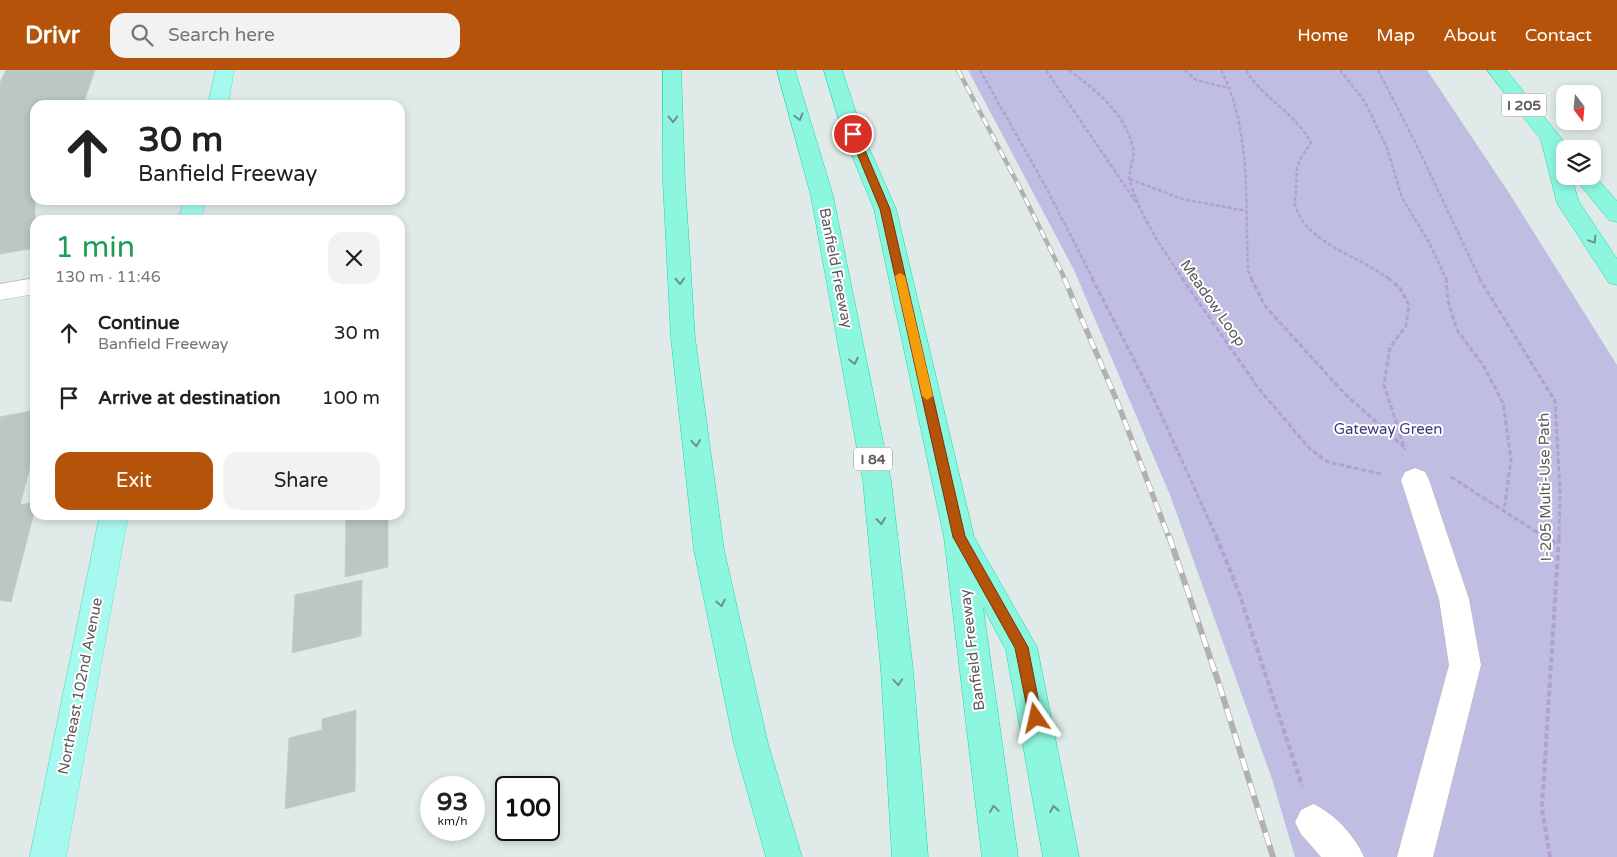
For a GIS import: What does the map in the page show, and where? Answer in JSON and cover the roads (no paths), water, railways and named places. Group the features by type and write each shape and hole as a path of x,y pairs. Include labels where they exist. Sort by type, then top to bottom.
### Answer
{"highway":[{"path":"672,70 674,182 683,338 710,550 751,744 784,857"},
{"name":"Banfield Freeway","path":"786,70 822,196 877,481 897,670 910,857"},
{"name":"Banfield Freeway","path":"833,70 853,134 885,209 959,537 974,674 1000,857"},
{"name":"I 205","path":"1496,70 1556,145"},
{"path":"1565,185 1568,203 1617,277"},
{"path":"1591,185 1617,215"},
{"path":"959,537 1021,647 1061,857"}],"main road":[{"path":"219,100 225,70"},
{"name":"Northeast 102nd Avenue","path":"48,857 113,520"}],"street":[{"path":"0,292 30,287"},
{"path":"1414,466 1454,599 1465,665 1415,857"},
{"path":"1314,822 1346,857"}],"railway":[{"path":"958,70 1065,279"},
{"path":"1064,278 1117,401 1169,538"},
{"path":"1169,536 1219,684 1273,857"}],"park label":[{"name":"Gateway Green","path":"1388,429"}]}
